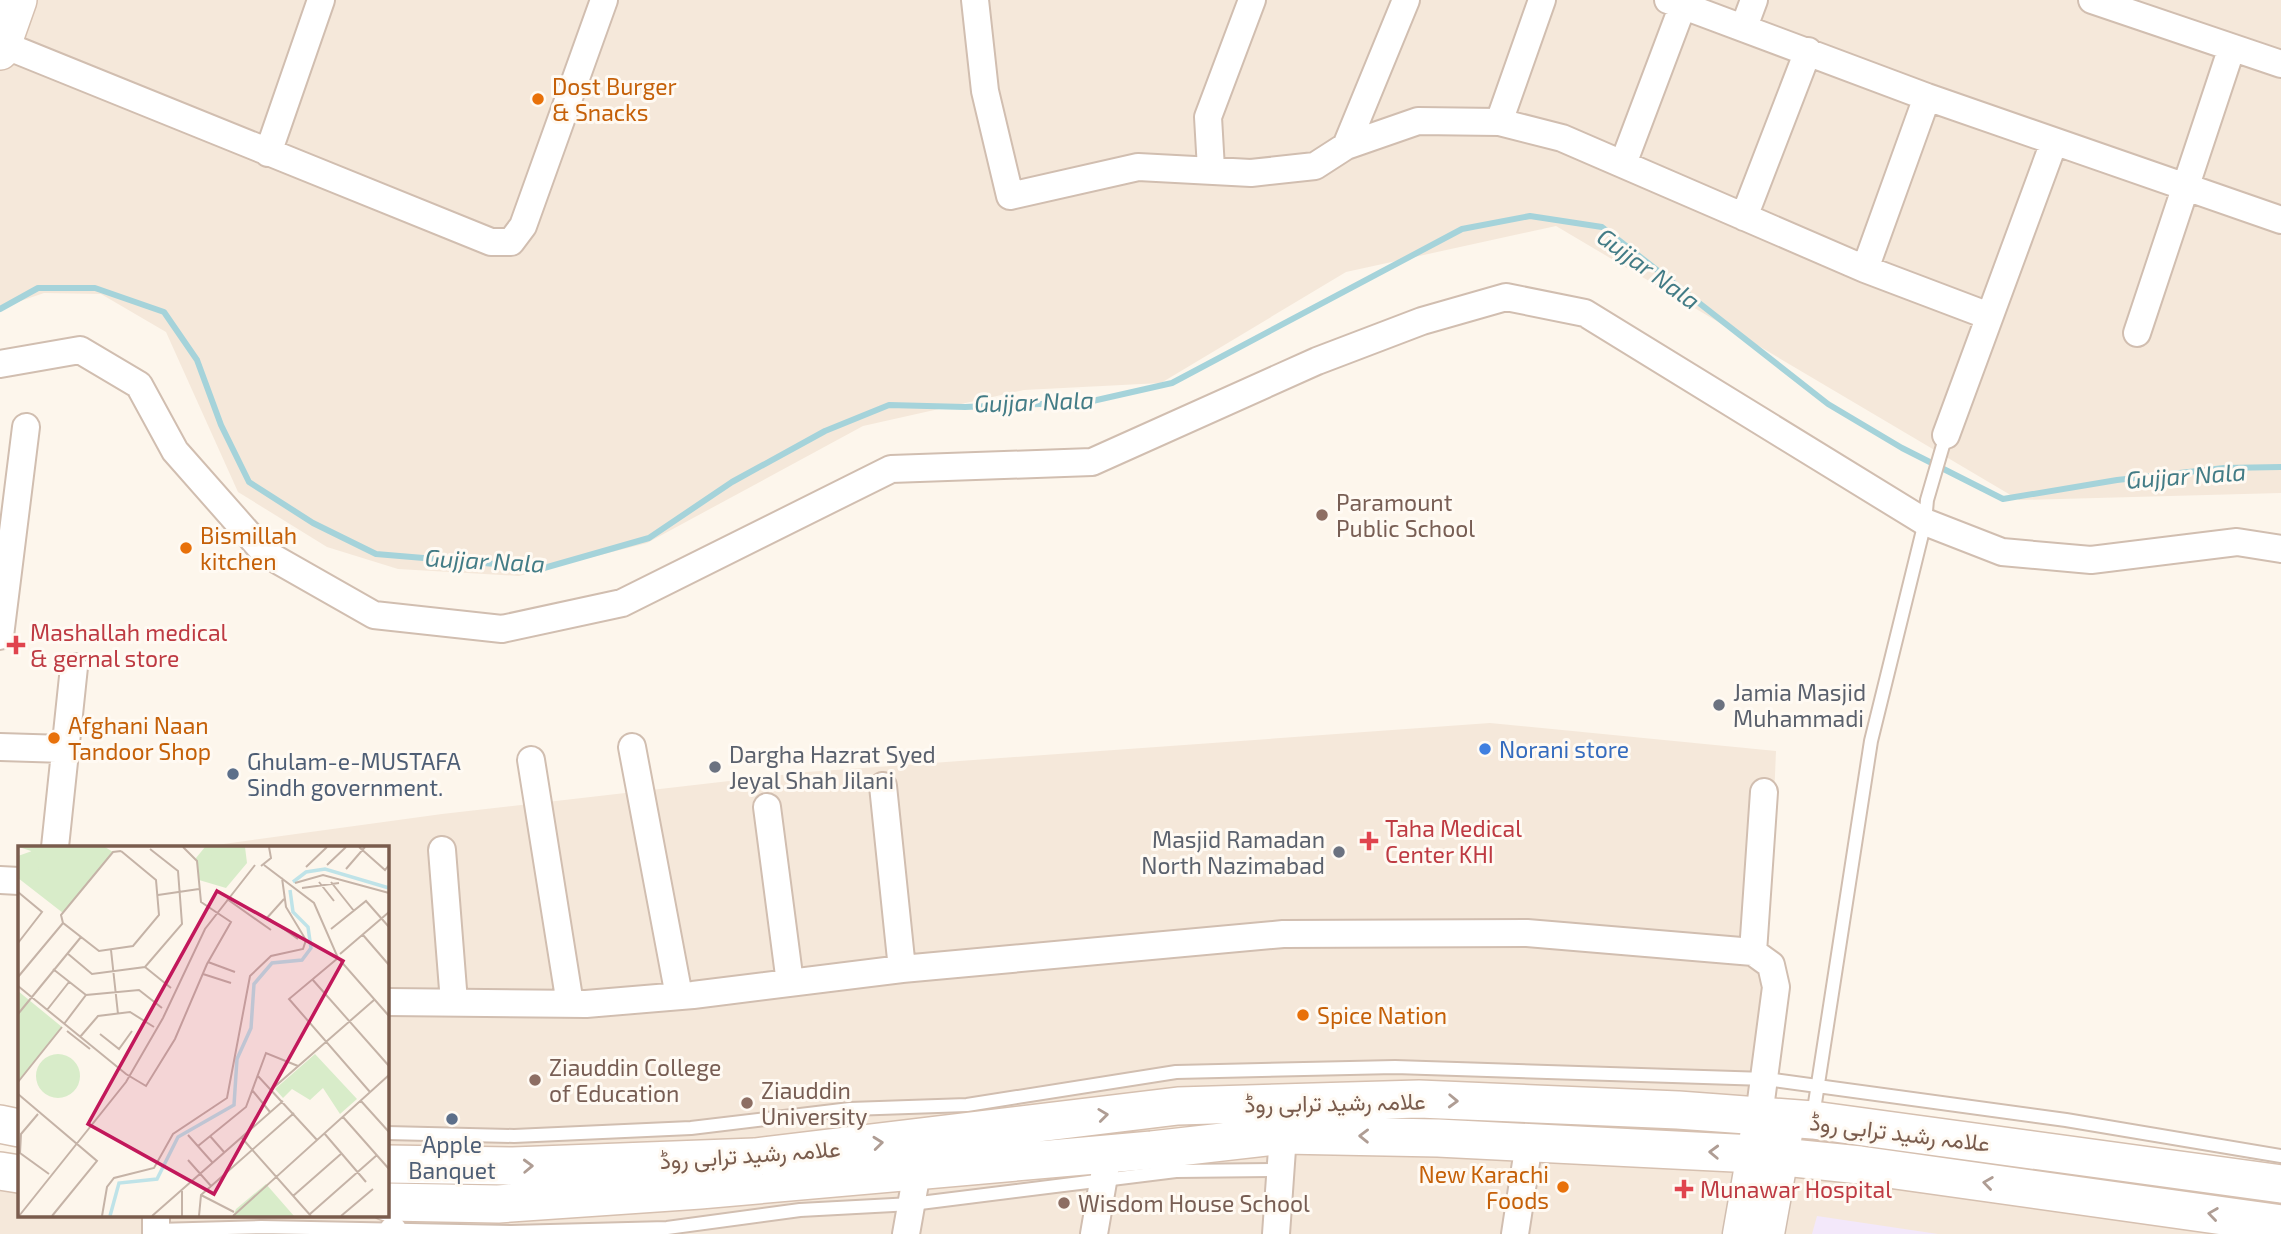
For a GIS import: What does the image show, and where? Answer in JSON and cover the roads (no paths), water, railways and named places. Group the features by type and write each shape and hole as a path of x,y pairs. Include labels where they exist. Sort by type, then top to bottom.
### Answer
{"main road":[{"path":"2,48 18,0"},
{"name":"علامہ رشید ترابی روڈ","path":"388,1164 513,1166 755,1157 1178,1106 1419,1100 1794,1110 2281,1184"},
{"path":"0,1125 18,1127"},
{"name":"علامہ رشید ترابی روڈ","path":"391,1222 498,1203 914,1188 1106,1167 1282,1152 1529,1143 1768,1155 2281,1224"},
{"path":"0,1171 18,1174"}],"street":[{"path":"268,153 321,0"},
{"path":"2,48 491,242 511,242 523,226 604,0"},
{"path":"975,0 985,91 1010,196 1138,167 1251,173 1315,166 1346,146 1418,121 1499,122 1562,138 1865,269 1989,316"},
{"path":"1211,169 1208,117 1252,0"},
{"path":"1346,146 1406,0"},
{"path":"1499,122 1542,0"},
{"path":"1744,27 1754,0"},
{"path":"2092,0 2231,50 2281,64"},
{"path":"1623,164 1675,3 1927,97 2281,220"},
{"path":"2137,333 2231,50"},
{"path":"1744,217 1808,51"},
{"path":"1865,269 1927,97"},
{"path":"1946,435 2054,142"},
{"path":"0,364 80,349 139,386 175,451 265,553 374,615 502,629 622,603 891,469 1092,462 1317,361 1422,321 1506,297 1585,313 2001,552 2091,561 2237,542 2281,548"},
{"path":"0,636 26,426"},
{"path":"55,846 74,667"},
{"path":"0,747 65,750"},
{"path":"632,747 679,996"},
{"path":"531,760 570,1004"},
{"path":"883,786 902,969"},
{"path":"1753,952 1764,792"},
{"path":"767,807 790,983"},
{"path":"442,850 454,1002"},
{"path":"0,880 18,881"},
{"path":"388,1002 570,1004 679,996 902,969 1283,934 1527,933 1753,952 1771,965 1776,987 1766,1079 1794,1110 1768,1155 1739,1234"},
{"path":"1515,1234 1529,1143"},
{"path":"1276,1234 1282,1152"},
{"path":"1768,1155 1768,1234"},
{"path":"1094,1234 1106,1167"},
{"path":"906,1234 914,1188"}],"lane":[{"path":"1794,1110 1871,741 1946,435"},
{"path":"388,1133 514,1136 691,1128 850,1109 967,1105 1176,1072 1395,1067 1766,1079 1794,1110 2066,1120 2281,1156"},
{"path":"156,1226 391,1222"}],"waterway":[{"name":"Gujjar Nala","path":"0,309 38,288 95,288 164,312 197,360 221,425 249,482 313,523 376,554 544,568 649,538 732,482 825,431 889,405 965,407 1088,402 1172,383 1462,229 1530,216 1602,227 1828,404 1902,448 2003,499 2117,480 2224,468 2281,467"}],"place":[{"name":"Dost Burger & Snacks","path":"538,99"},
{"name":"Paramount Public School","path":"1322,515"},
{"name":"Bismillah kitchen","path":"186,548"},
{"name":"Mashallah medical & gernal store","path":"16,645"},
{"name":"Jamia Masjid Muhammadi","path":"1719,705"},
{"name":"Afghani Naan Tandoor Shop","path":"54,738"},
{"name":"Norani store","path":"1485,749"},
{"name":"Dargha Hazrat Syed Jeyal Shah Jilani","path":"715,767"},
{"name":"Ghulam-e-MUSTAFA Sindh government.","path":"233,774"},
{"name":"Taha Medical Center KHI","path":"1369,841"},
{"name":"Masjid Ramadan North Nazimabad","path":"1339,852"},
{"name":"Spice Nation","path":"1303,1015"},
{"name":"Ziauddin College of Education","path":"535,1080"},
{"name":"Ziauddin University","path":"747,1103"},
{"name":"Apple Banquet","path":"452,1119"},
{"name":"New Karachi Foods","path":"1563,1187"},
{"name":"Munawar Hospital","path":"1684,1189"},
{"name":"Wisdom House School","path":"1064,1203"}]}
